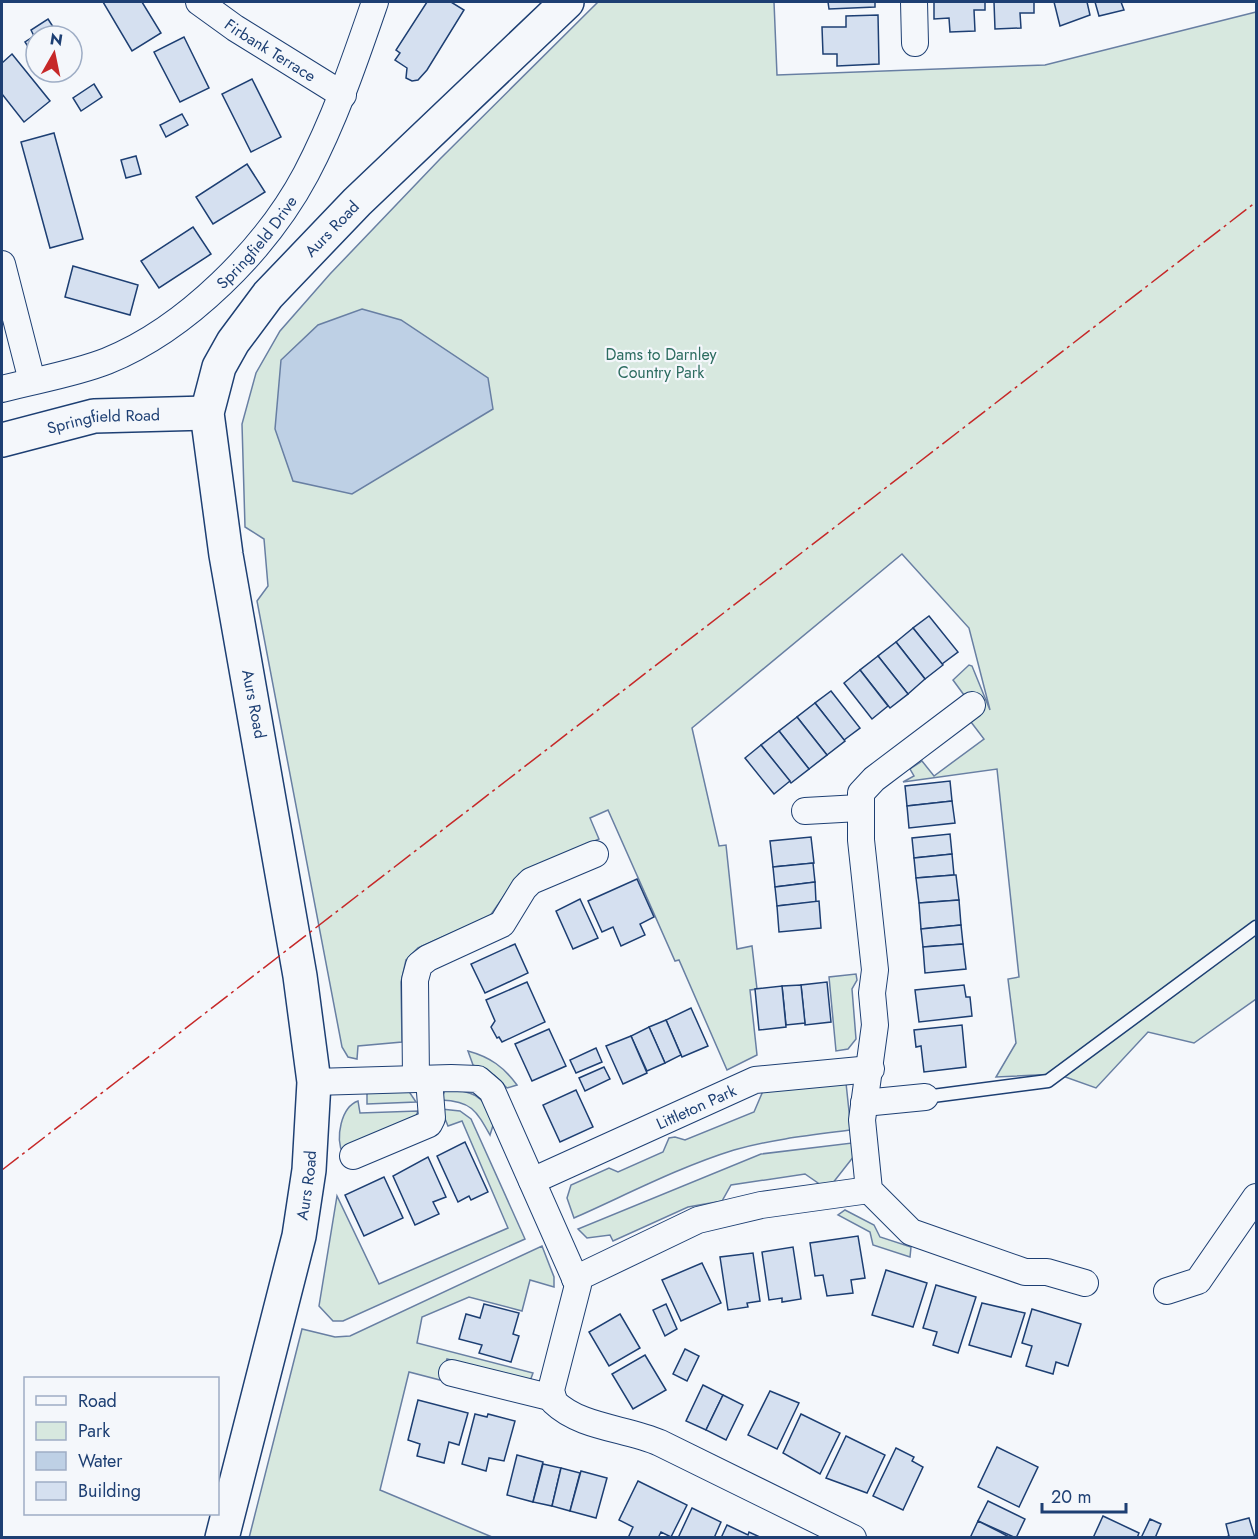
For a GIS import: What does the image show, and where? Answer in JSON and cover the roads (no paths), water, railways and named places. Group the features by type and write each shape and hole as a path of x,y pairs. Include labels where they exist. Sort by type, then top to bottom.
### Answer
{"street":[{"name":"Firbank Terrace","path":"199,2 235,28 343,95"},
{"name":"Springfield Drive","path":"2,389 107,361 154,336 202,301 243,260 275,221 305,176 343,95 375,2"},
{"name":"Aurs Road","path":"222,1538 300,1236 311,1148 314,1082 300,976 226,555 207,413 219,367 233,342 268,295 357,202 567,2"},
{"path":"914,2 915,43"},
{"path":"2,264 32,381"},
{"name":"Springfield Road","path":"2,440 94,416 207,413"},
{"path":"972,705 874,779 861,793 859,808 875,970 872,993 875,1025 871,1069 862,1120 869,1190 911,1232 1025,1272 1047,1272 1085,1283"},
{"path":"805,811 859,808"},
{"path":"353,1156 429,1124 432,1118 422,1079 415,980 419,965 428,958 502,924 524,888 531,881 595,854"},
{"name":"Littleton Park","path":"532,1181 755,1080 871,1069"},
{"path":"314,1082 478,1079 492,1091 578,1285 551,1390 554,1402 563,1411 576,1418 637,1433 660,1443 852,1538"},
{"path":"864,1104 926,1097"},
{"path":"575,1278 698,1220 761,1205 869,1190"},
{"path":"1167,1291 1198,1281 1257,1197"},
{"path":"452,1373 553,1398"}],"lane":[{"path":"926,1097 1048,1080 1257,927"}],"water":[{"path":"362,309 401,320 488,378 493,409 352,494 293,481 275,429 281,360 318,325"}],"park label":[{"name":"Dams to Darnley Country Park","path":"661,363"}]}
